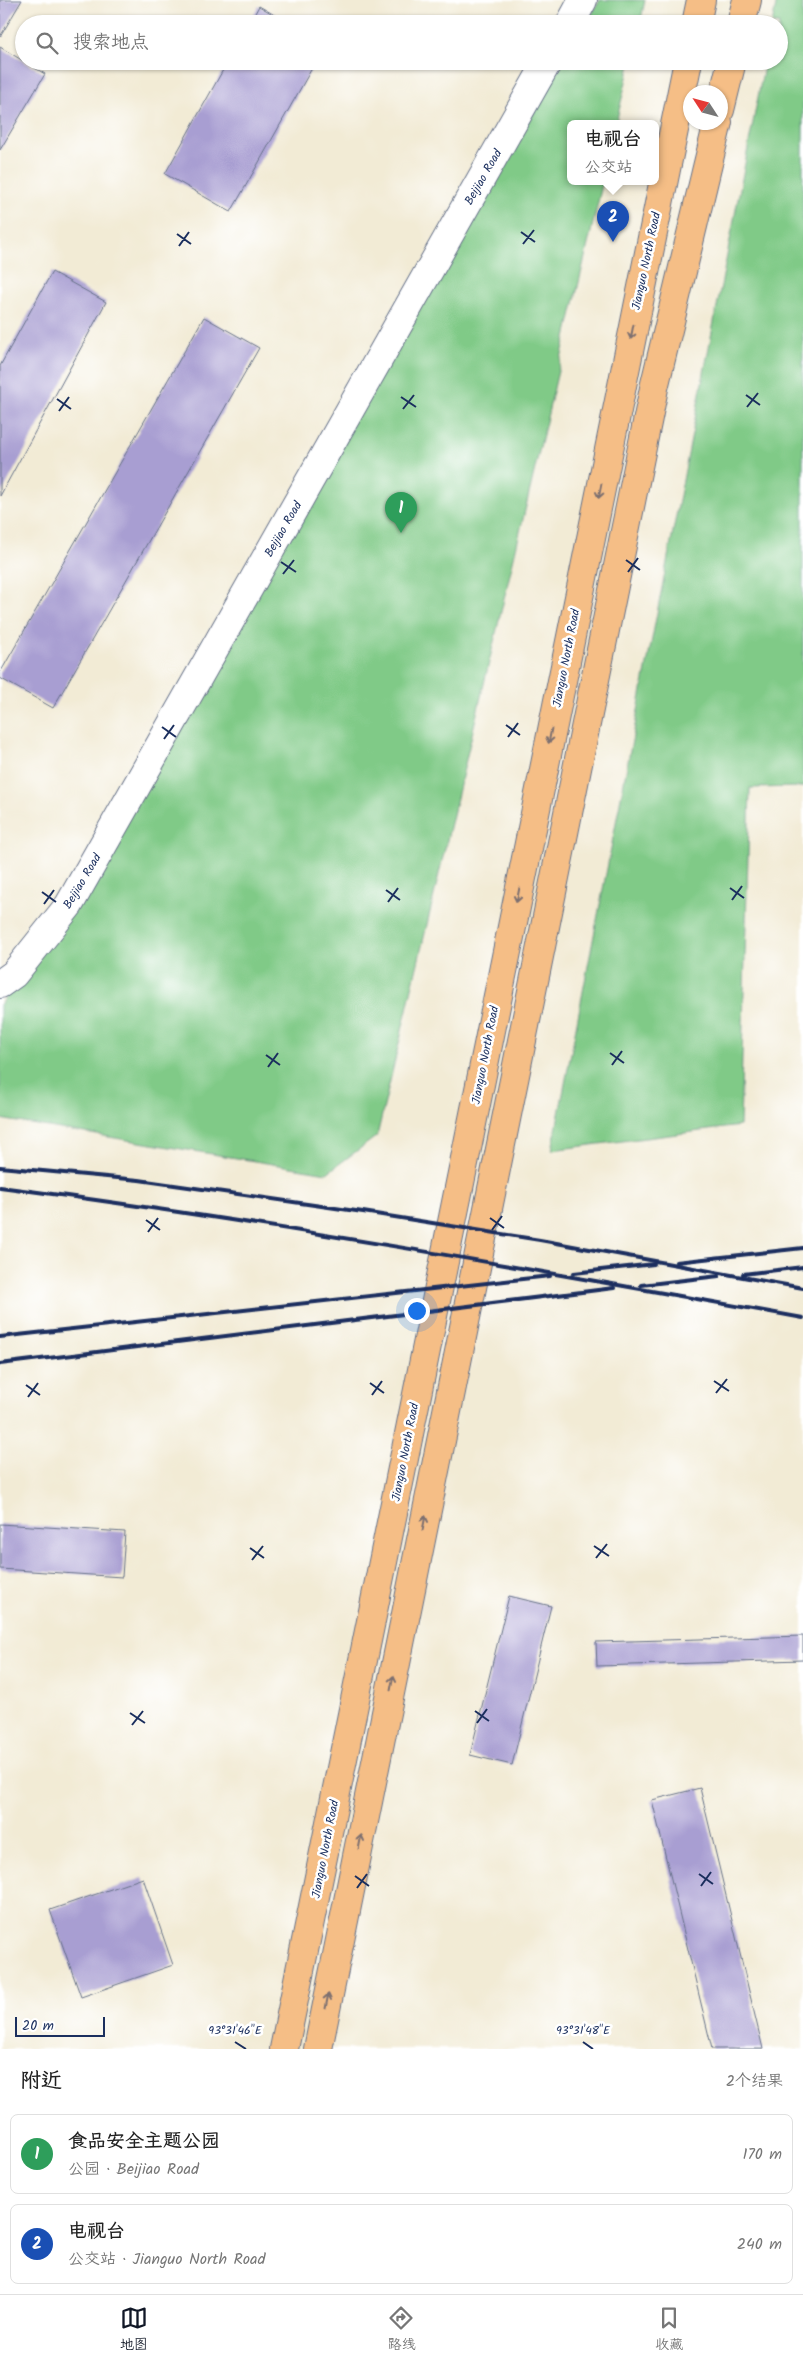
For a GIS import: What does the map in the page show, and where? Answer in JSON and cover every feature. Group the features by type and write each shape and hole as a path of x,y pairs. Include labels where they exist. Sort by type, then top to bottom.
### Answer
{"main road":[{"path":"698,15 701,0"},
{"path":"743,15 747,0"},
{"name":"Jianguo North Road","path":"284,2049 686,70"},
{"path":"726,85 730,70"},
{"path":"318,2049 654,388 716,130"}],"street":[{"path":"575,15 583,0"},
{"name":"Beijiao Road","path":"0,984 14,974 69,905 543,70"}],"green space":[{"path":"600,0 645,0 642,15 591,15"},
{"path":"777,0 803,0 803,787 750,788 740,1126 552,1150 763,70 788,70 788,15 774,15"},
{"path":"559,70 629,70 617,120 567,120 567,185 602,185 377,1136 327,1173 0,1119 0,1005"}],"building":[{"path":"0,0 22,0 0,37"},
{"path":"259,6 274,15 254,15"},
{"path":"0,47 15,56 15,70 38,70 45,74 0,150"},
{"path":"223,70 311,70 231,212 165,174"},
{"path":"52,272 106,302 0,496 0,366"},
{"path":"204,317 259,348 53,708 0,678 0,673"},
{"path":"0,1524 125,1532 122,1577 0,1569"},
{"path":"509,1596 551,1606 512,1765 470,1755"},
{"path":"803,1636 803,1660 597,1666 596,1642"},
{"path":"700,1788 763,2049 712,2049 652,1800"},
{"path":"143,1878 173,1965 81,1997 50,1910"}],"railway":[{"path":"0,1167 139,1180 363,1212 540,1240 803,1288"},
{"path":"0,1187 302,1231 803,1318"},
{"path":"676,1262 803,1248"},
{"path":"574,1273 654,1264"},
{"path":"743,1274 803,1267"},
{"path":"0,1337 550,1276"},
{"path":"641,1285 719,1276"},
{"path":"0,1364 614,1288"}],"place":[{"name":"电视台","path":"613,242"},
{"name":"食品安全主题公园","path":"401,533"}]}
